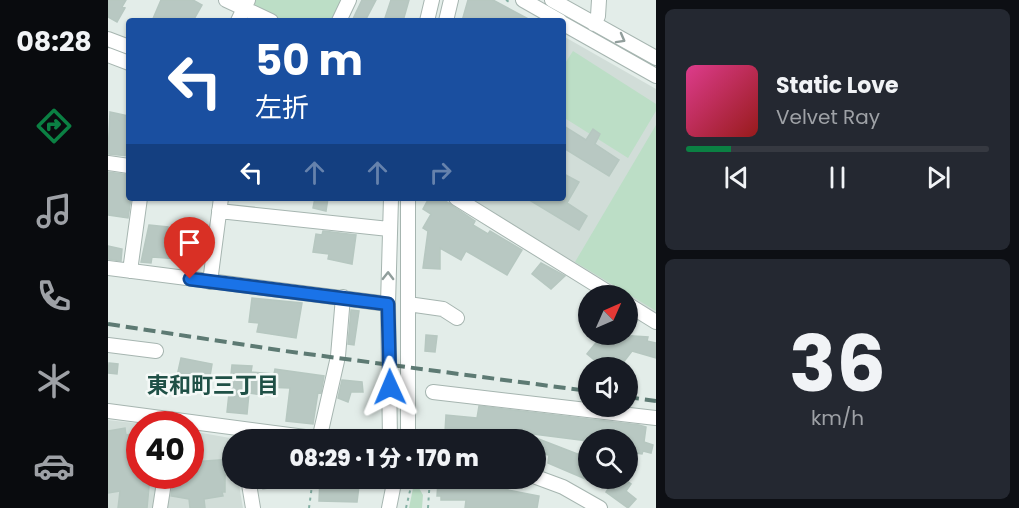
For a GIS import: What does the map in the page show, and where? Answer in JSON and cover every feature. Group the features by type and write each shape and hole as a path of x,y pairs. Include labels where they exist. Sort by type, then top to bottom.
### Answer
{"street":[{"path":"226,0 264,18"},
{"path":"340,18 349,0"},
{"path":"427,18 432,0"},
{"path":"447,18 452,0"},
{"path":"523,0 554,18"},
{"path":"594,24 598,16 599,0"},
{"path":"557,1 656,58"},
{"path":"566,25 656,76"},
{"path":"108,39 126,46"},
{"path":"108,55 126,62"},
{"path":"108,163 126,166"},
{"path":"130,271 140,201"},
{"path":"390,429 388,304 391,201"},
{"path":"408,201 408,429"},
{"path":"461,201 596,285"},
{"path":"210,282 220,204 389,229"},
{"path":"108,268 388,304"},
{"path":"326,429 338,358 343,297"},
{"path":"408,304 443,309 458,318"},
{"path":"638,311 656,322"},
{"path":"108,345 156,351"},
{"path":"433,392 656,418"},
{"path":"108,411 126,414"},
{"path":"204,427 222,431"},
{"path":"546,481 563,487 600,508"},
{"path":"160,508 163,489"},
{"path":"250,489 253,508"},
{"path":"389,508 393,489"}],"path":[{"path":"309,508 312,489"},
{"path":"406,508 410,489"},
{"path":"428,508 429,489"}],"shaded area":[{"path":"566,38 656,89 656,315 638,304 638,285 607,285 471,201 566,201"},
{"path":"108,420 126,422 126,489 159,489 156,508 108,508"},
{"path":"204,433 222,437 222,489 240,489 243,508 164,508 168,489 204,489"}],"green space":[{"path":"255,0 345,0 336,18 274,18 255,9"},
{"path":"573,51 656,104 656,111 628,158 566,119 566,62"},
{"path":"656,125 656,311 638,300 638,285 613,285 575,262"},
{"path":"413,489 420,489 423,495 422,508 409,508"}],"building":[{"path":"108,0 126,0 122,7 125,8 117,22 108,17"},
{"path":"161,0 193,0 202,5 195,18 153,18"},
{"path":"362,0 376,0 367,18 353,18"},
{"path":"391,0 409,0 404,18 385,18"},
{"path":"468,0 493,0 526,18 463,18"},
{"path":"110,112 126,115 126,156 108,154"},
{"path":"566,128 586,140 593,129 600,134 595,144 619,160 609,176 566,149"},
{"path":"108,172 126,175 126,201 131,201 128,218 108,215"},
{"path":"566,175 579,182 567,203 587,216 579,230 531,201 566,201"},
{"path":"314,201 328,201 326,211 313,208"},
{"path":"427,201 445,201 475,221 473,225 488,234 490,231 522,250 507,275 466,251 461,260 440,248 440,269 423,268 428,231 423,228 431,214 423,209"},
{"path":"149,225 168,227 165,247 181,248 180,259 152,257 151,263 141,262"},
{"path":"323,231 356,235 352,264 328,259 329,254 313,252 316,234 322,235"},
{"path":"108,246 122,249 121,261 108,259"},
{"path":"541,263 565,276 551,289 532,274"},
{"path":"252,298 302,303 296,338 257,332 259,323 249,322"},
{"path":"351,310 359,311 354,345 348,344"},
{"path":"426,335 437,336 435,352 425,351"},
{"path":"638,336 648,337 647,341 656,343 656,358 632,351 627,357 591,357 587,354 594,345 638,345"},
{"path":"181,358 212,364 209,382 177,376"},
{"path":"109,363 118,364 117,374 108,373"},
{"path":"232,365 252,366 251,372 274,374 275,369 324,376 321,393 318,392 313,424 286,421 290,388 263,387 262,395 249,393 247,414 227,412"},
{"path":"342,380 362,382 363,392 351,392 348,402 338,398"},
{"path":"479,406 639,425 646,427 644,442 653,445 651,453 643,451 642,454 638,453 638,429 578,429 578,440 546,436 546,429 445,429 446,415 477,418"},
{"path":"125,428 126,489 149,489 147,508 118,508 120,491 108,493 108,431"},
{"path":"546,442 578,454 578,476 548,463 549,455 546,455"},
{"path":"222,460 222,489 225,489 225,492 222,492 223,496 204,499 205,508 190,508 189,499 171,496 172,489 204,489 204,461"},
{"path":"320,489 359,489 357,502 319,501"},
{"path":"438,489 503,489 539,496 537,508 465,508 466,500 441,500 441,496 437,496"},
{"path":"608,489 627,489 626,491 636,499 628,508 606,492"}],"railway":[{"path":"108,324 285,351 578,390"},
{"path":"638,399 656,401"}],"district":[{"name":"東和町三丁目","path":"213,385"}],"route":[{"path":"190,279 388,304 390,387"}]}
